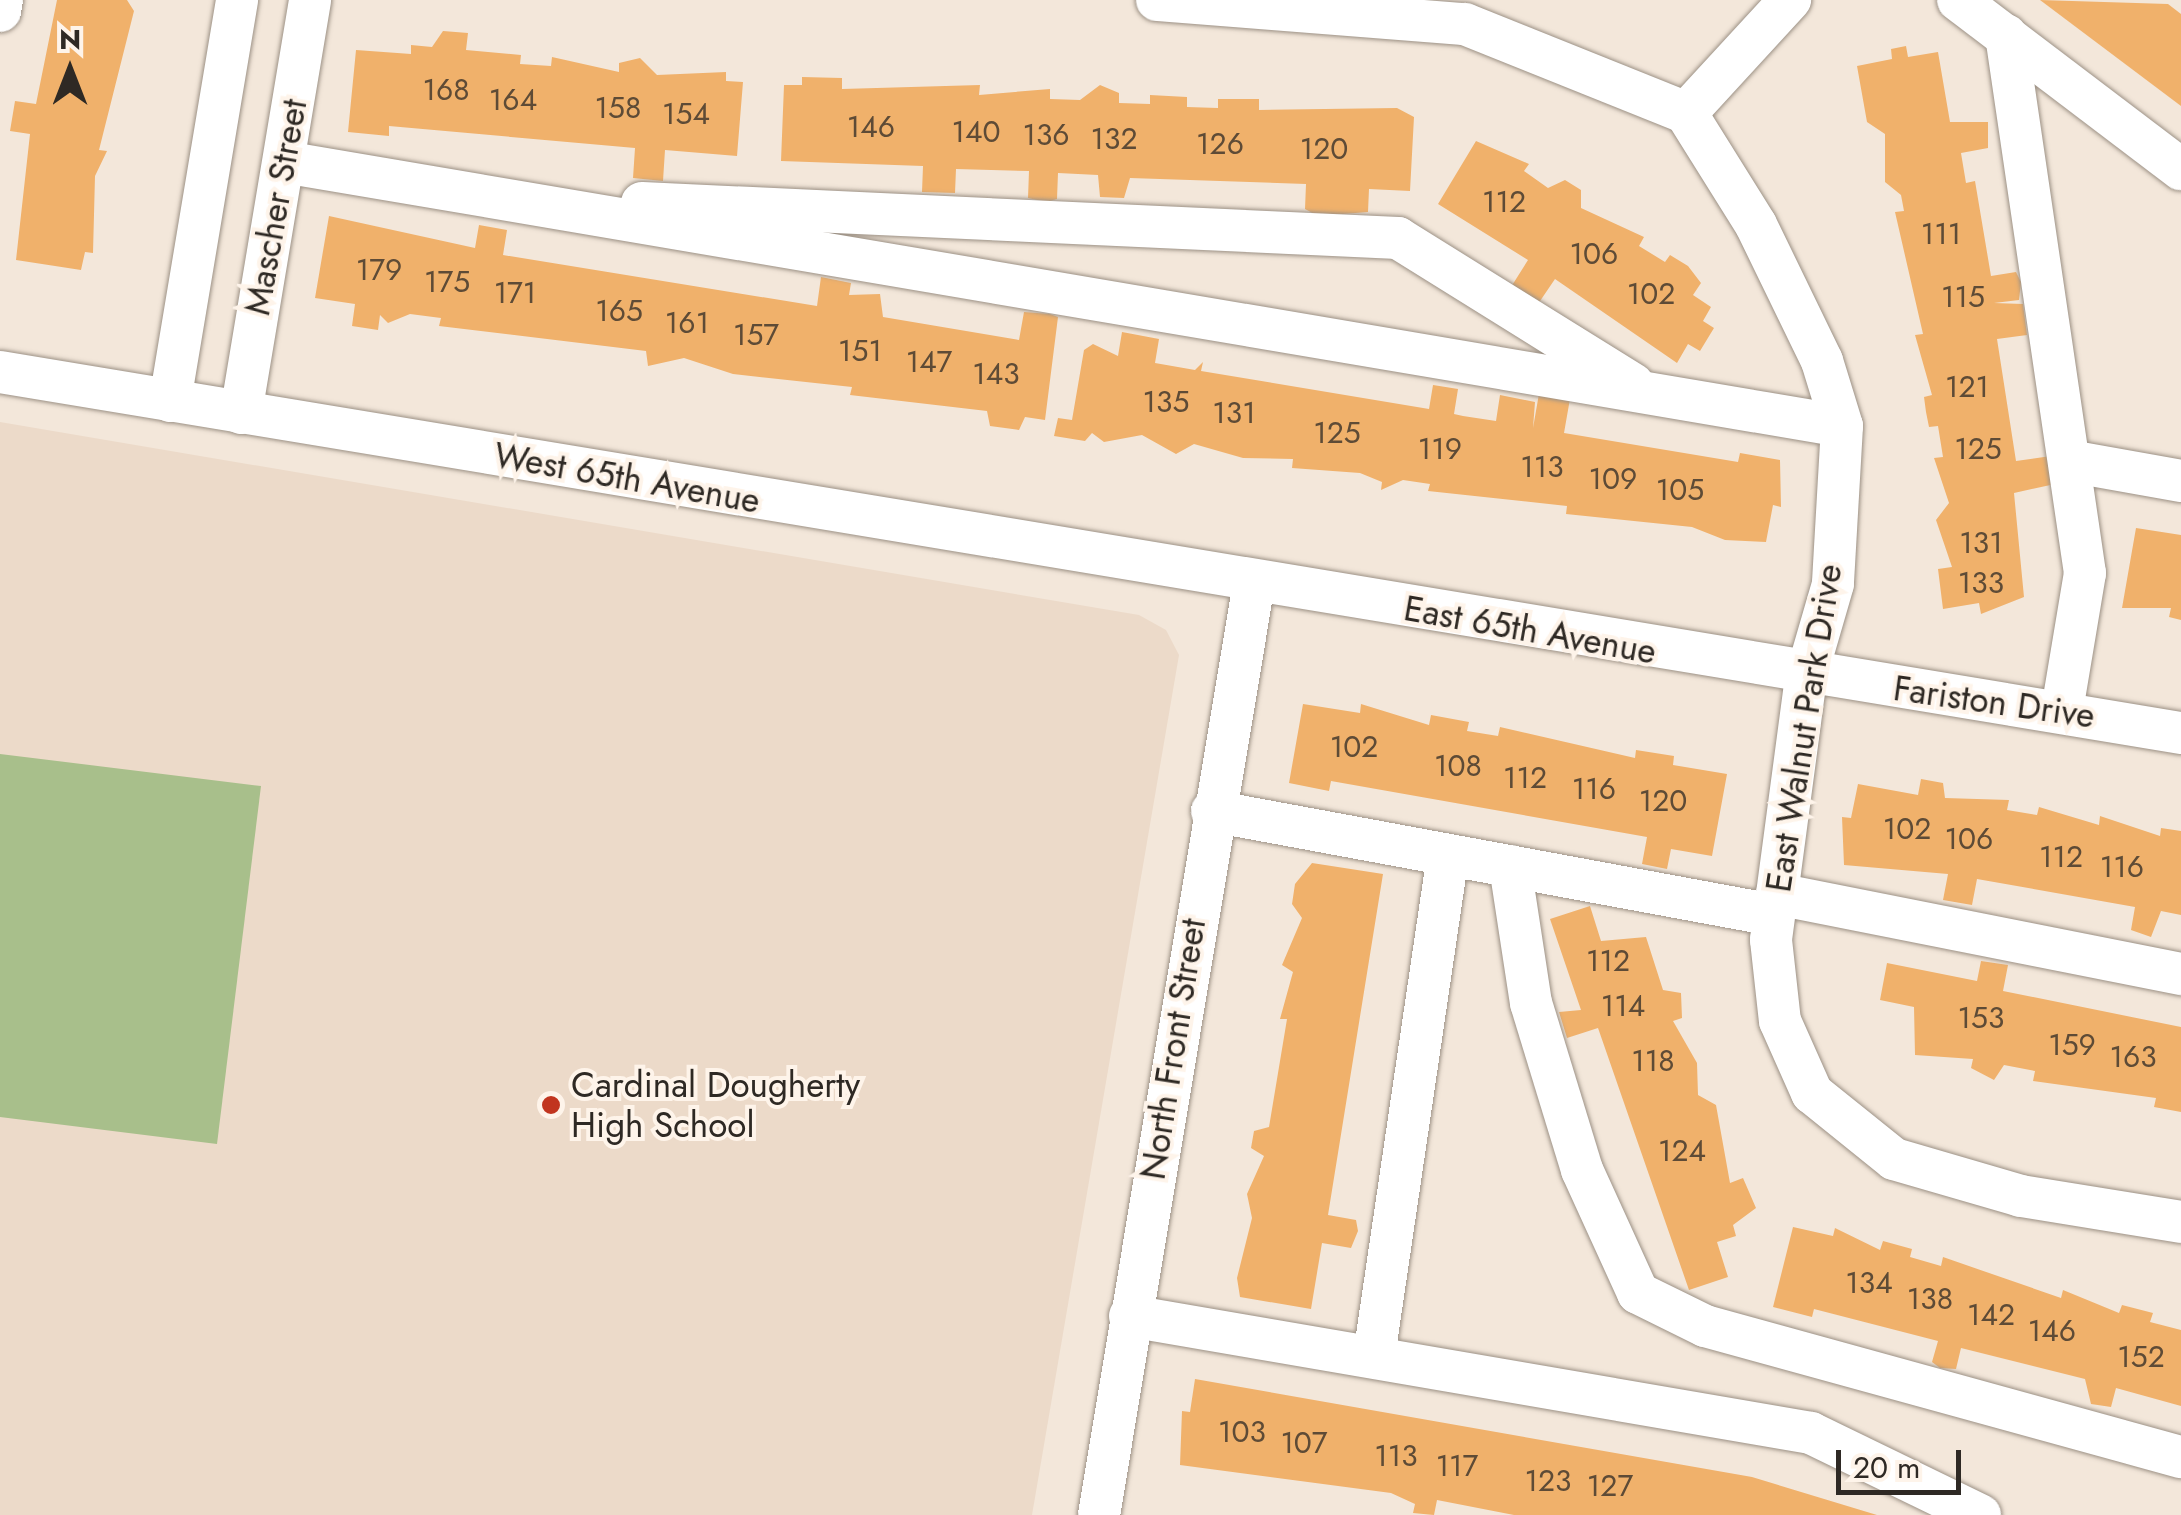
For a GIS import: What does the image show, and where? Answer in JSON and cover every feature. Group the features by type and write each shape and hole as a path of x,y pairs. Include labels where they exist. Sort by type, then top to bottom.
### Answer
{"street":[{"path":"0,11 2,0"},
{"name":"Mascher Street","path":"170,401 238,0"},
{"name":"Mascher Street","path":"241,413 310,0"},
{"path":"1158,0 1465,24 1686,113 1790,0"},
{"path":"1958,0 2181,169"},
{"path":"2006,35 2086,573 2062,710"},
{"name":"East Walnut Park Drive","path":"1686,113 1756,225 1822,361 1842,426 1832,584 1806,677 1775,904 1780,1022 1812,1093 1894,1160 2021,1196 2181,1222"},
{"path":"284,162 1842,426"},
{"path":"470,194 1398,238 1651,395"},
{"name":"West 65th Avenue","path":"0,372 1254,583"},
{"path":"2069,460 2181,481"},
{"name":"East 65th Avenue","path":"1254,583 1806,677"},
{"name":"North Front Street","path":"1098,1515 1212,812 1254,583"},
{"name":"Fariston Drive","path":"1806,677 2062,710 2181,733"},
{"path":"1212,812 1510,866 1775,904 2181,974"},
{"path":"1374,1356 1448,855"},
{"path":"1510,866 1531,1002 1582,1170 1638,1293 1704,1326 2181,1457"},
{"path":"1130,1316 1811,1433 1957,1509"}],"shaded area":[{"name":"Cardinal Dougherty High School","path":"0,422 1139,615 1166,630 1179,655 1032,1515 0,1515"}],"green space":[{"path":"0,754 261,786 217,1144 0,1117"}],"building":[{"path":"57,0 127,0 134,11 99,150 107,151 95,176 93,253 85,252 81,270 16,260 30,134 10,131 15,101 36,104"},
{"path":"2040,0 2168,4 2181,14 2181,106"},
{"path":"443,31 468,33 466,50 521,55 520,64 551,66 552,57 619,72 619,63 640,58 657,75 726,72 726,81 743,82 737,156 665,150 663,181 633,178 635,148 389,126 389,136 348,132 356,50 411,54 411,45 432,47"},
{"path":"1906,46 1908,57 1938,52 1950,122 1988,122 1988,148 1961,153 1966,183 1975,181 1991,276 2016,272 2021,282 2019,300 1994,303 2023,304 2027,335 1997,339 2016,461 2051,456 2055,484 2014,493 2024,597 1981,614 1979,603 1943,609 1938,569 1952,567 1936,520 1949,503 1934,458 1943,457 1938,426 1929,427 1926,412 1924,397 1932,395 1915,335 1923,334 1895,212 1904,211 1901,195 1885,182 1885,134 1867,122 1857,66 1892,59 1891,49"},
{"path":"802,77 842,78 842,89 980,85 979,95 1050,89 1050,99 1080,100 1100,85 1119,93 1119,103 1150,104 1150,95 1187,97 1187,107 1218,108 1218,99 1259,99 1259,110 1397,108 1414,117 1410,191 1369,189 1368,212 1318,216 1305,209 1306,184 1130,178 1124,198 1100,197 1098,175 1058,173 1057,199 1046,202 1028,198 1029,171 956,169 955,193 922,192 923,166 781,161 784,85 802,85"},
{"path":"1476,141 1529,164 1524,171 1548,188 1565,180 1581,190 1581,208 1644,237 1639,246 1665,262 1670,255 1688,266 1701,283 1693,295 1711,307 1703,321 1714,328 1700,351 1688,344 1677,363 1555,279 1538,304 1511,287 1528,260 1438,204"},
{"path":"329,216 475,248 479,225 507,230 503,255 817,306 821,277 851,283 849,295 880,294 883,317 1019,340 1024,312 1050,314 1058,317 1045,420 1025,417 1019,430 990,426 987,411 850,395 852,387 733,374 684,358 648,366 646,351 439,326 441,318 410,314 388,323 380,315 378,330 352,326 355,304 315,298"},
{"path":"1122,332 1159,339 1155,363 1195,370 1203,362 1201,371 1429,409 1433,385 1458,389 1454,414 1463,416 1496,421 1500,395 1535,402 1533,428 1540,388 1571,393 1564,433 1738,462 1740,453 1780,460 1781,507 1773,505 1766,542 1725,540 1692,527 1566,514 1567,506 1428,491 1430,484 1403,480 1381,490 1382,482 1360,473 1292,468 1293,459 1243,458 1194,444 1176,454 1142,435 1104,442 1092,433 1085,441 1054,436 1058,418 1072,420 1084,350 1093,344 1118,356"},
{"path":"2136,528 2181,535 2181,620 2169,617 2171,608 2122,608"},
{"path":"1303,704 1360,713 1361,704 1429,725 1431,715 1469,722 1467,731 1498,736 1500,727 1635,758 1636,750 1674,756 1673,765 1727,774 1712,856 1671,849 1667,869 1642,864 1647,837 1331,781 1329,791 1289,783"},
{"path":"1921,779 1943,783 1945,798 2009,800 2007,810 2037,815 2039,807 2099,825 2100,816 2160,836 2161,828 2181,831 2181,915 2161,911 2151,937 2131,930 2135,907 1977,879 1972,905 1943,900 1948,874 1844,865 1842,817 1851,818 1858,784 1918,795"},
{"path":"1312,863 1383,874 1328,1215 1356,1220 1358,1231 1351,1248 1322,1243 1311,1309 1240,1297 1237,1278 1252,1218 1247,1194 1264,1156 1251,1148 1254,1131 1269,1127 1287,1019 1280,1019 1293,972 1282,965 1302,918 1292,904 1295,884"},
{"path":"1590,906 1601,941 1646,937 1663,990 1681,993 1682,1018 1673,1021 1697,1063 1698,1095 1716,1105 1730,1183 1743,1178 1756,1208 1733,1225 1736,1236 1717,1242 1728,1277 1689,1290 1598,1028 1567,1038 1559,1012 1581,1010 1550,919"},
{"path":"1981,961 2008,965 2003,991 2181,1027 2181,1112 2154,1107 2156,1098 2033,1081 2035,1071 2004,1065 1994,1080 1971,1068 1973,1059 1915,1055 1914,1007 1880,1000 1887,963 1977,981"},
{"path":"1793,1227 1833,1236 1835,1228 1880,1250 1883,1241 1912,1249 1910,1257 1941,1266 1943,1257 2061,1298 2063,1290 2119,1313 2122,1305 2153,1313 2150,1322 2181,1330 2181,1406 2116,1388 2111,1407 2091,1404 2085,1379 1961,1348 1956,1369 1940,1368 1932,1362 1938,1341 1814,1309 1812,1317 1773,1307"},
{"path":"1195,1379 1752,1477 1877,1515 1514,1515 1437,1500 1434,1515 1413,1513 1415,1504 1391,1493 1180,1465 1182,1411 1190,1412"}],"place":[{"name":"Cardinal Dougherty High School","path":"551,1105"}]}
